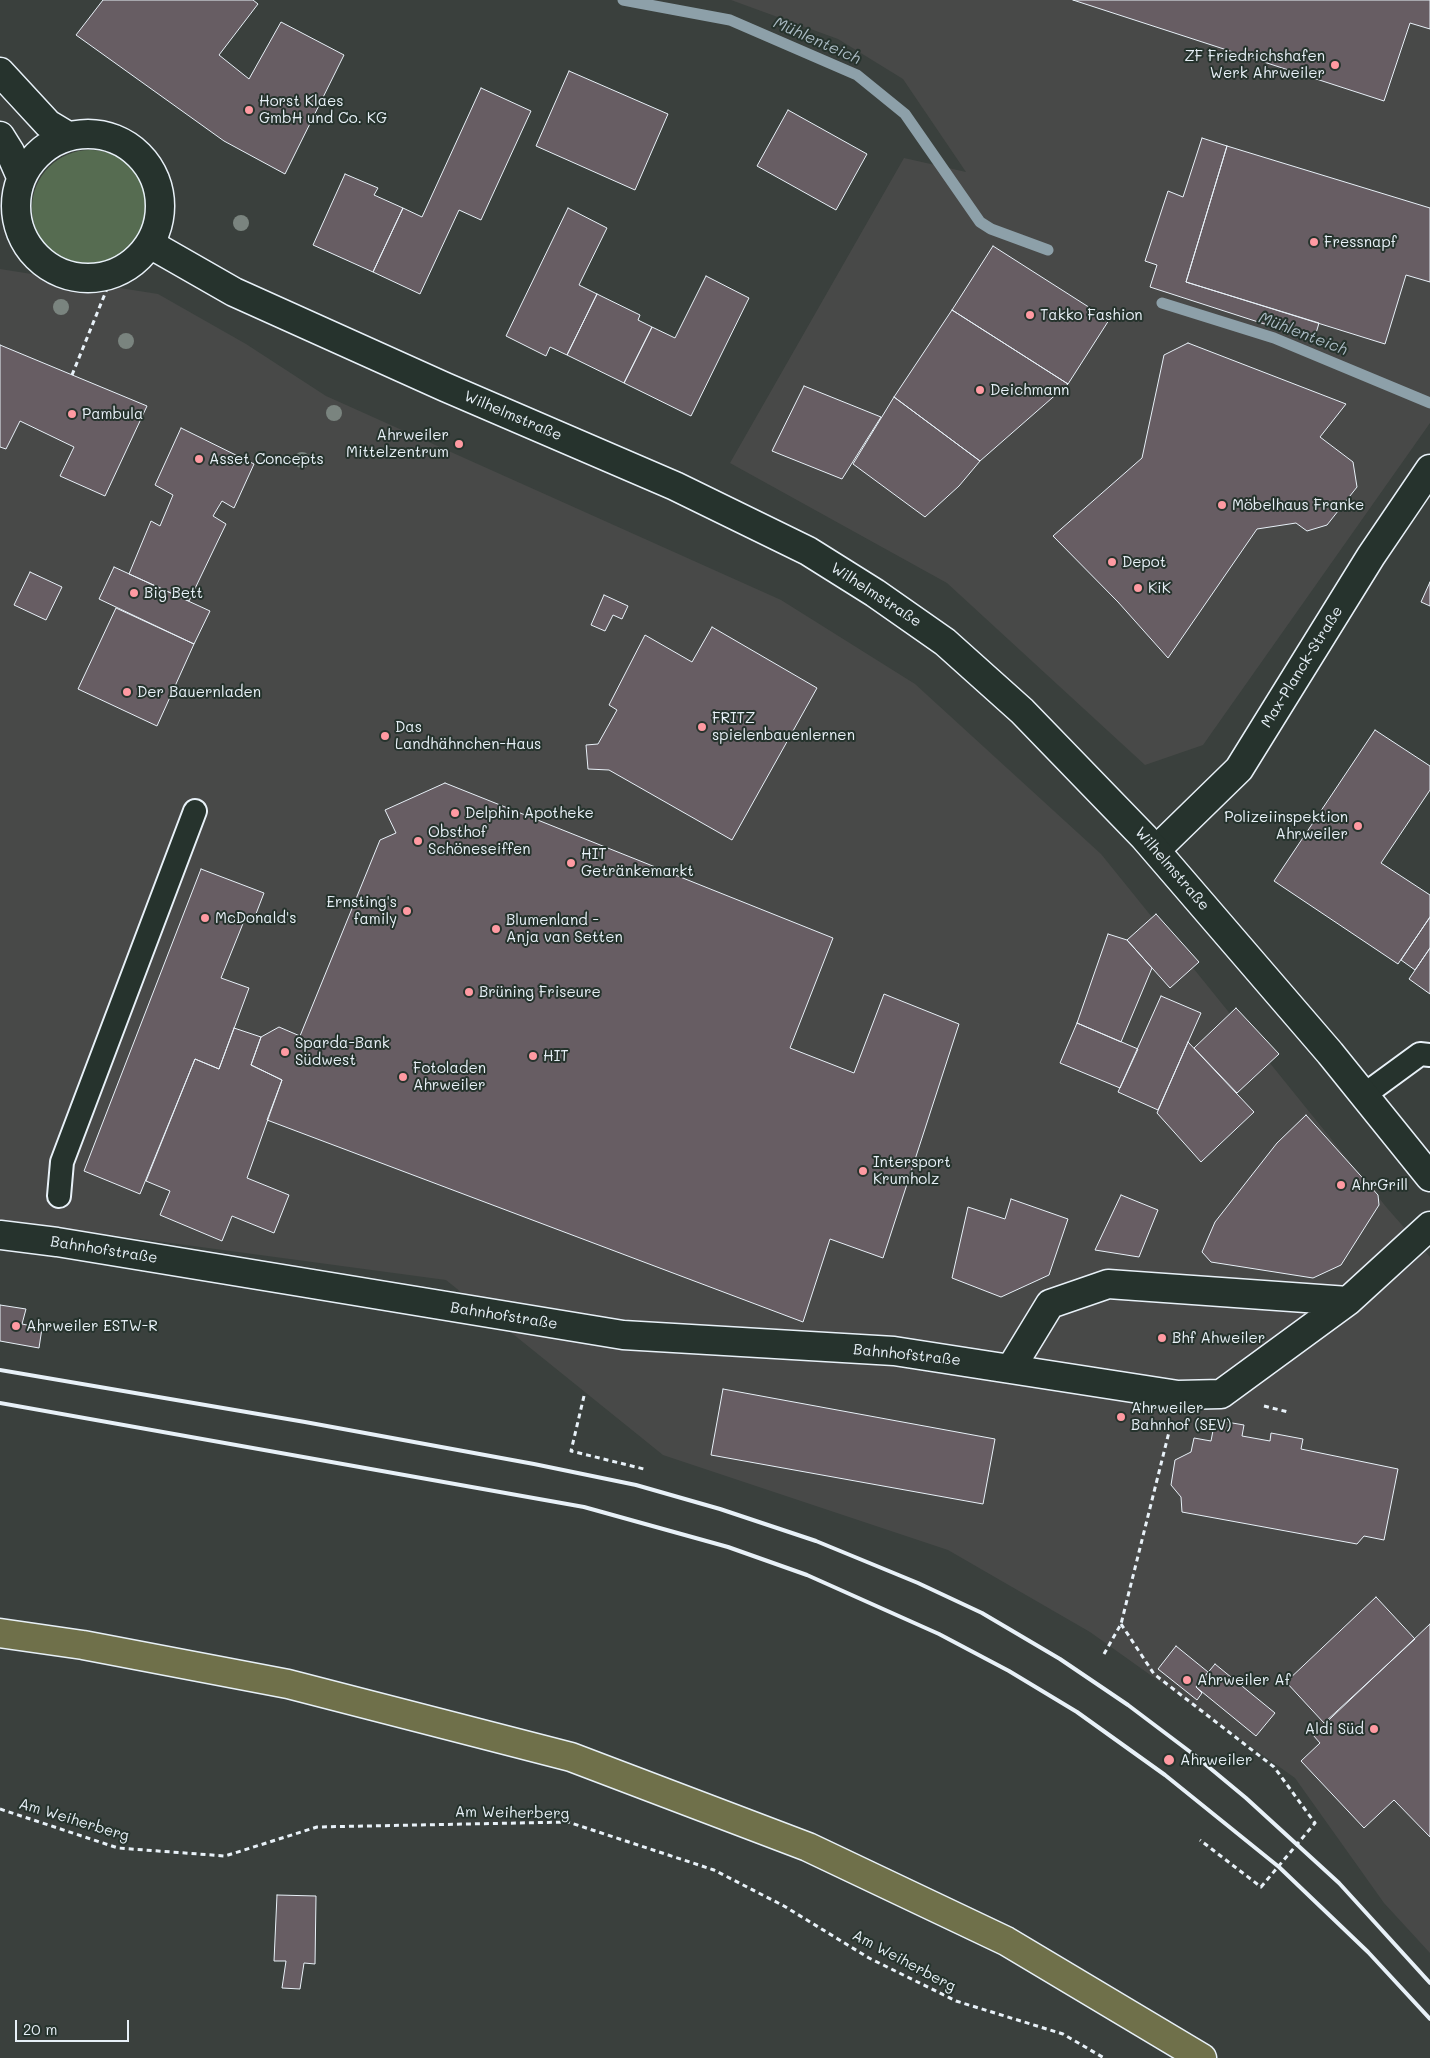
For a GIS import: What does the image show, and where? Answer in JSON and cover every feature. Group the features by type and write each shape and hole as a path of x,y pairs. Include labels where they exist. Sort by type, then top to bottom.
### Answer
{"main road":[{"path":"0,1633 82,1645 288,1684 571,1757 808,1847 1006,1941 1202,2058"}],"street":[{"path":"0,72 48,124 68,136"},
{"path":"92,133 117,139 138,152 153,172 160,196 159,220 150,244 134,262 113,274 90,278 66,275 44,264 9,226 21,177 40,151 53,142 68,136 92,133"},
{"path":"0,136 10,152 21,177"},
{"name":"Wilhelmstraße","path":"150,244 234,292 445,387 675,486 808,551 875,593 945,642 1022,711 1156,850 1290,1006 1430,1177"},
{"name":"Max-Planck-Straße","path":"1156,850 1239,770 1360,573 1430,469"},
{"name":"Bahnhofstraße","path":"0,1235 57,1242 624,1335 894,1351 1012,1368 1178,1396 1221,1394 1348,1301 1430,1226"},
{"path":"1012,1368 1050,1304 1108,1284 1348,1301"}],"lane":[{"path":"59,1196 62,1162 195,811"},
{"path":"1364,1095 1420,1054 1430,1055"}],"path":[{"path":"72,375 113,274"},
{"path":"584,1396 571,1450 644,1469"},
{"path":"1104,1654 1121,1624 1178,1396"},
{"path":"1121,1624 1154,1674 1274,1767 1315,1823 1261,1887 1200,1840"},
{"name":"Am Weiherberg","path":"0,1809 118,1848 225,1856 317,1827 568,1822 714,1870 784,1906 868,1958 956,2001 1063,2034 1104,2058"}],"shaded area":[{"path":"731,0 1430,0 1430,423 1203,745 1145,765 947,583 730,463 904,158 966,172 903,79 838,39"},
{"path":"0,269 158,294 246,344 326,396 781,600 915,684 1101,854 1387,1208 1430,1257 1430,1953 1384,1903 1295,1778 1090,1632 948,1550 663,1455 446,1280 0,1220"}],"green space":[{"path":"90,150 112,154 122,159 131,167 139,176 144,186 148,208 144,230 139,240 131,249 122,257 112,262 90,266 68,262 58,257 49,249 41,240 36,230 32,208 36,186 41,176 49,167 58,159 68,154"}],"building":[{"name":"Horst Klaes GmbH und Co. KG","path":"103,0 253,0 258,4 219,55 249,79 281,22 344,55 285,174 224,141 76,35"},
{"name":"ZF Friedrichshafen Werk Ahrweiler","path":"1073,0 1430,0 1430,29 1410,23 1384,101"},
{"path":"569,71 668,114 635,190 536,146"},
{"path":"481,88 531,111 481,220 459,210 420,294 373,272 403,208 422,217"},
{"path":"788,110 867,154 836,210 757,166"},
{"path":"1202,138 1227,146 1186,282 1319,323 1314,340 1150,287 1157,265 1145,261 1168,191 1183,197"},
{"name":"Fressnapf","path":"1227,146 1430,208 1430,282 1406,275 1385,344 1186,282"},
{"path":"345,174 378,188 374,195 403,208 373,272 313,245"},
{"path":"568,208 607,228 579,285 597,294 567,355 550,347 546,356 506,336"},
{"name":"Takko Fashion","path":"993,246 1109,320 1068,384 952,310"},
{"path":"706,276 749,298 691,416 624,383 652,327 675,338"},
{"path":"597,294 640,315 638,320 652,327 624,383 567,355"},
{"name":"Deichmann","path":"952,310 1068,384 980,461 894,397"},
{"path":"1188,343 1346,404 1320,437 1353,462 1357,487 1327,525 1307,531 1296,523 1257,529 1168,658 1118,602 1053,536 1142,458 1164,355"},
{"name":"Pambula","path":"0,345 147,406 105,496 60,476 74,447 20,421 6,449 0,447"},
{"path":"804,386 881,417 842,479 772,451"},
{"path":"894,397 980,461 959,486 925,517 853,464"},
{"path":"181,428 254,464 234,508 222,501 213,516 226,524 189,601 129,574 151,521 160,526 173,495 155,485"},
{"path":"114,567 210,611 194,644 99,599"},
{"path":"30,572 62,587 46,620 14,605"},
{"path":"1430,582 1430,606 1421,602"},
{"path":"604,595 628,606 622,619 613,615 605,631 591,625"},
{"path":"116,608 194,644 157,726 78,689"},
{"name":"FRITZ spielenbauenlernen","path":"712,627 817,688 732,840 609,770 588,769 586,745 598,744 617,710 609,705 645,635 692,662"},
{"name":"Polizeiinspektion Ahrweiler","path":"1375,730 1430,766 1430,790 1381,863 1430,895 1430,917 1398,964 1274,881"},
{"name":"HIT","path":"445,783 833,938 790,1048 854,1073 884,994 959,1024 883,1258 830,1239 803,1322 267,1120 282,1080 251,1065 261,1037 279,1027 300,1036 380,840 396,833 385,810"},
{"path":"201,869 264,893 254,919 246,916 221,978 249,988 219,1069 195,1059 140,1194 84,1171"},
{"path":"1156,914 1199,962 1170,988 1127,940"},
{"path":"1430,917 1430,948 1415,970 1401,960"},
{"path":"1108,934 1127,940 1152,968 1121,1042 1077,1023"},
{"path":"1430,948 1430,994 1409,979"},
{"path":"1161,996 1201,1013 1158,1110 1118,1092"},
{"path":"1236,1008 1279,1054 1237,1093 1194,1048"},
{"path":"1077,1023 1138,1049 1120,1088 1060,1063"},
{"path":"234,1028 261,1037 251,1065 282,1080 247,1178 289,1195 274,1233 232,1216 222,1241 160,1215 170,1191 146,1181 195,1059 219,1069"},
{"path":"1188,1042 1254,1112 1201,1162 1157,1113"},
{"path":"1306,1115 1378,1195 1379,1205 1341,1265 1313,1278 1211,1262 1202,1252 1215,1222 1277,1143"},
{"path":"1121,1195 1158,1210 1139,1257 1095,1250"},
{"path":"1011,1199 1068,1219 1049,1275 1001,1297 952,1278 968,1207 1005,1219"},
{"name":"Ahrweiler ESTW-R","path":"0,1305 26,1309 22,1324 42,1328 39,1348 0,1341"},
{"path":"723,1389 995,1439 983,1504 711,1455"},
{"path":"1215,1420 1244,1425 1242,1436 1270,1441 1271,1433 1303,1439 1301,1449 1398,1469 1384,1540 1364,1536 1357,1544 1182,1512 1181,1497 1171,1485 1175,1460 1191,1452 1194,1438 1211,1441"},
{"path":"1376,1597 1415,1639 1324,1723 1286,1682"},
{"name":"Aldi Süd","path":"1430,1624 1430,1837 1394,1800 1364,1828 1301,1761 1320,1743 1313,1735"},
{"name":"Ahrweiler Af","path":"1176,1646 1208,1672 1196,1687 1202,1693 1197,1700 1158,1669"},
{"path":"1215,1664 1275,1713 1256,1736 1196,1687"},
{"path":"277,1895 316,1896 315,1964 304,1963 300,1989 282,1988 286,1961 274,1961"}],"waterway":[{"name":"Mühlenteich","path":"623,0 730,20 857,75 905,114 980,222 991,229 1048,250"},
{"name":"Mühlenteich","path":"1162,303 1274,338 1430,403"}],"railway":[{"path":"0,1370 305,1422 534,1464 636,1485 720,1509 816,1541 918,1583 982,1613 1060,1659 1128,1705 1193,1754 1246,1798 1339,1883 1430,1983"},
{"path":"0,1403 584,1507 728,1547 807,1575 939,1634 1009,1671 1077,1712 1165,1775 1279,1867 1368,1952 1430,2019"}],"place":[{"name":"ZF Friedrichshafen Werk Ahrweiler","path":"1335,65"},
{"name":"Horst Klaes GmbH und Co. KG","path":"249,110"},
{"name":"Fressnapf","path":"1314,242"},
{"name":"Takko Fashion","path":"1030,315"},
{"name":"Deichmann","path":"980,390"},
{"name":"Pambula","path":"72,414"},
{"name":"Ahrweiler Mittelzentrum","path":"459,444"},
{"name":"Asset Concepts","path":"199,459"},
{"name":"Möbelhaus Franke","path":"1222,505"},
{"name":"Depot","path":"1112,562"},
{"name":"KiK","path":"1138,588"},
{"name":"Big Bett","path":"134,593"},
{"name":"Der Bauernladen","path":"127,692"},
{"name":"FRITZ spielenbauenlernen","path":"702,727"},
{"name":"Das Landhähnchen-Haus","path":"385,736"},
{"name":"Delphin Apotheke","path":"455,813"},
{"name":"Polizeiinspektion Ahrweiler","path":"1358,826"},
{"name":"Obsthof Schöneseiffen","path":"418,841"},
{"name":"HIT Getränkemarkt","path":"571,863"},
{"name":"Ernsting's family","path":"407,911"},
{"name":"McDonald's","path":"205,918"},
{"name":"Blumenland - Anja van Setten","path":"496,929"},
{"name":"Brüning Friseure","path":"469,992"},
{"name":"Sparda-Bank Südwest","path":"285,1052"},
{"name":"HIT","path":"533,1056"},
{"name":"Fotoladen Ahrweiler","path":"403,1077"},
{"name":"Intersport Krumholz","path":"863,1171"},
{"name":"AhrGrill","path":"1341,1185"},
{"name":"Ahrweiler ESTW-R","path":"16,1326"},
{"name":"Bhf Ahweiler","path":"1162,1338"},
{"name":"Ahrweiler Bahnhof (SEV)","path":"1121,1417"},
{"name":"Ahrweiler Af","path":"1187,1680"},
{"name":"Aldi Süd","path":"1374,1729"},
{"name":"Ahrweiler","path":"1169,1760"}]}
